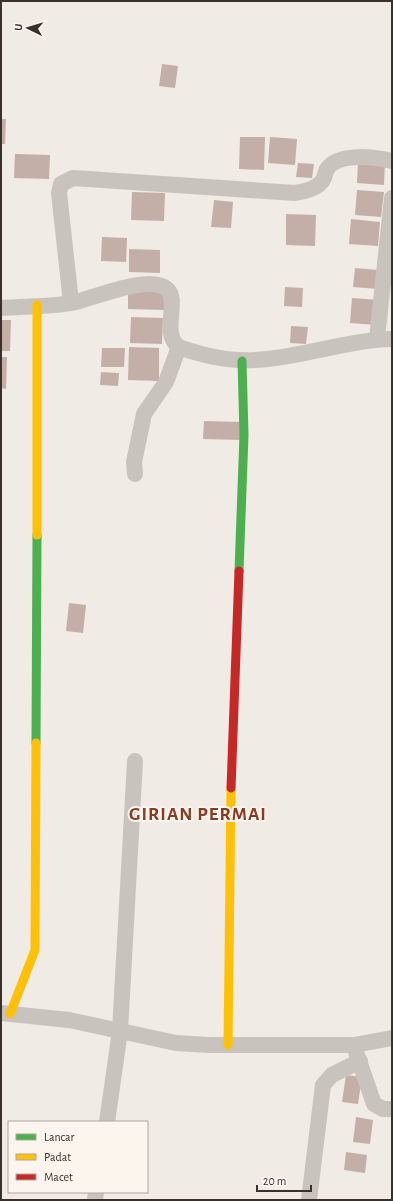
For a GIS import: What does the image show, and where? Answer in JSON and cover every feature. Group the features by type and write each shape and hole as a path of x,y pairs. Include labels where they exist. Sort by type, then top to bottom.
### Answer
{"street":[{"path":"71,302 59,193 61,184 67,179 80,178 296,193 312,189 322,181 327,169 341,159 359,157 392,161"},
{"path":"1,308 71,302 118,288 154,284 166,288 172,295 172,335 174,341 179,347 216,357 242,361 267,359 343,344 385,339 392,198"},
{"path":"37,305 35,950 20,992 5,1013 69,1020 176,1043 228,1045 354,1045 392,1038"},
{"path":"135,474 134,462 144,414 166,382 179,347"},
{"path":"228,1045 232,747 244,435 242,361"},
{"path":"107,1121 120,1031 135,761"},
{"path":"354,1045 374,1104 382,1109 392,1109"},
{"path":"310,1200 323,1086 332,1075 360,1061"}],"building":[{"path":"162,64 178,66 175,88 159,86"},
{"path":"1,119 6,119 5,144 1,144"},
{"path":"240,137 265,137 264,170 239,169"},
{"path":"270,137 297,139 295,165 268,163"},
{"path":"15,154 50,155 49,179 14,178"},
{"path":"358,161 385,163 384,185 357,183"},
{"path":"298,163 314,164 312,178 296,177"},
{"path":"357,190 384,192 381,217 355,215"},
{"path":"132,192 165,193 164,221 131,220"},
{"path":"214,200 233,202 231,228 211,227"},
{"path":"286,214 316,215 315,246 286,245"},
{"path":"351,219 380,222 378,246 349,244"},
{"path":"102,237 127,238 126,262 101,261"},
{"path":"129,249 160,250 160,273 129,272"},
{"path":"355,268 379,270 378,289 353,287"},
{"path":"285,287 303,288 302,307 284,306"},
{"path":"128,291 164,292 164,310 128,309"},
{"path":"352,298 379,300 377,325 350,323"},
{"path":"131,317 163,318 162,344 130,343"},
{"path":"1,320 11,320 10,351 1,351"},
{"path":"291,326 308,327 306,344 290,343"},
{"path":"129,347 159,348 159,381 128,380"},
{"path":"102,348 125,348 124,367 101,367"},
{"path":"1,357 7,357 6,389 1,388"},
{"path":"101,372 119,373 118,386 100,385"},
{"path":"204,421 242,422 241,440 203,439"},
{"path":"69,603 86,605 83,633 66,631"},
{"path":"346,1075 362,1077 358,1104 342,1102"},
{"path":"356,1117 373,1120 370,1144 353,1142"},
{"path":"346,1152 367,1155 365,1173 344,1170"}],"traffic: fast":[{"path":"239,571 244,435 242,361"},
{"path":"36,743 37,535"}],"traffic: slow":[{"path":"37,305 37,535"},
{"path":"10,1014 35,950 36,743"},
{"path":"228,1045 231,788"}],"traffic: jam":[{"path":"231,788 239,571"}],"district":[{"name":"GIRIAN PERMAI","path":"198,813"}]}
